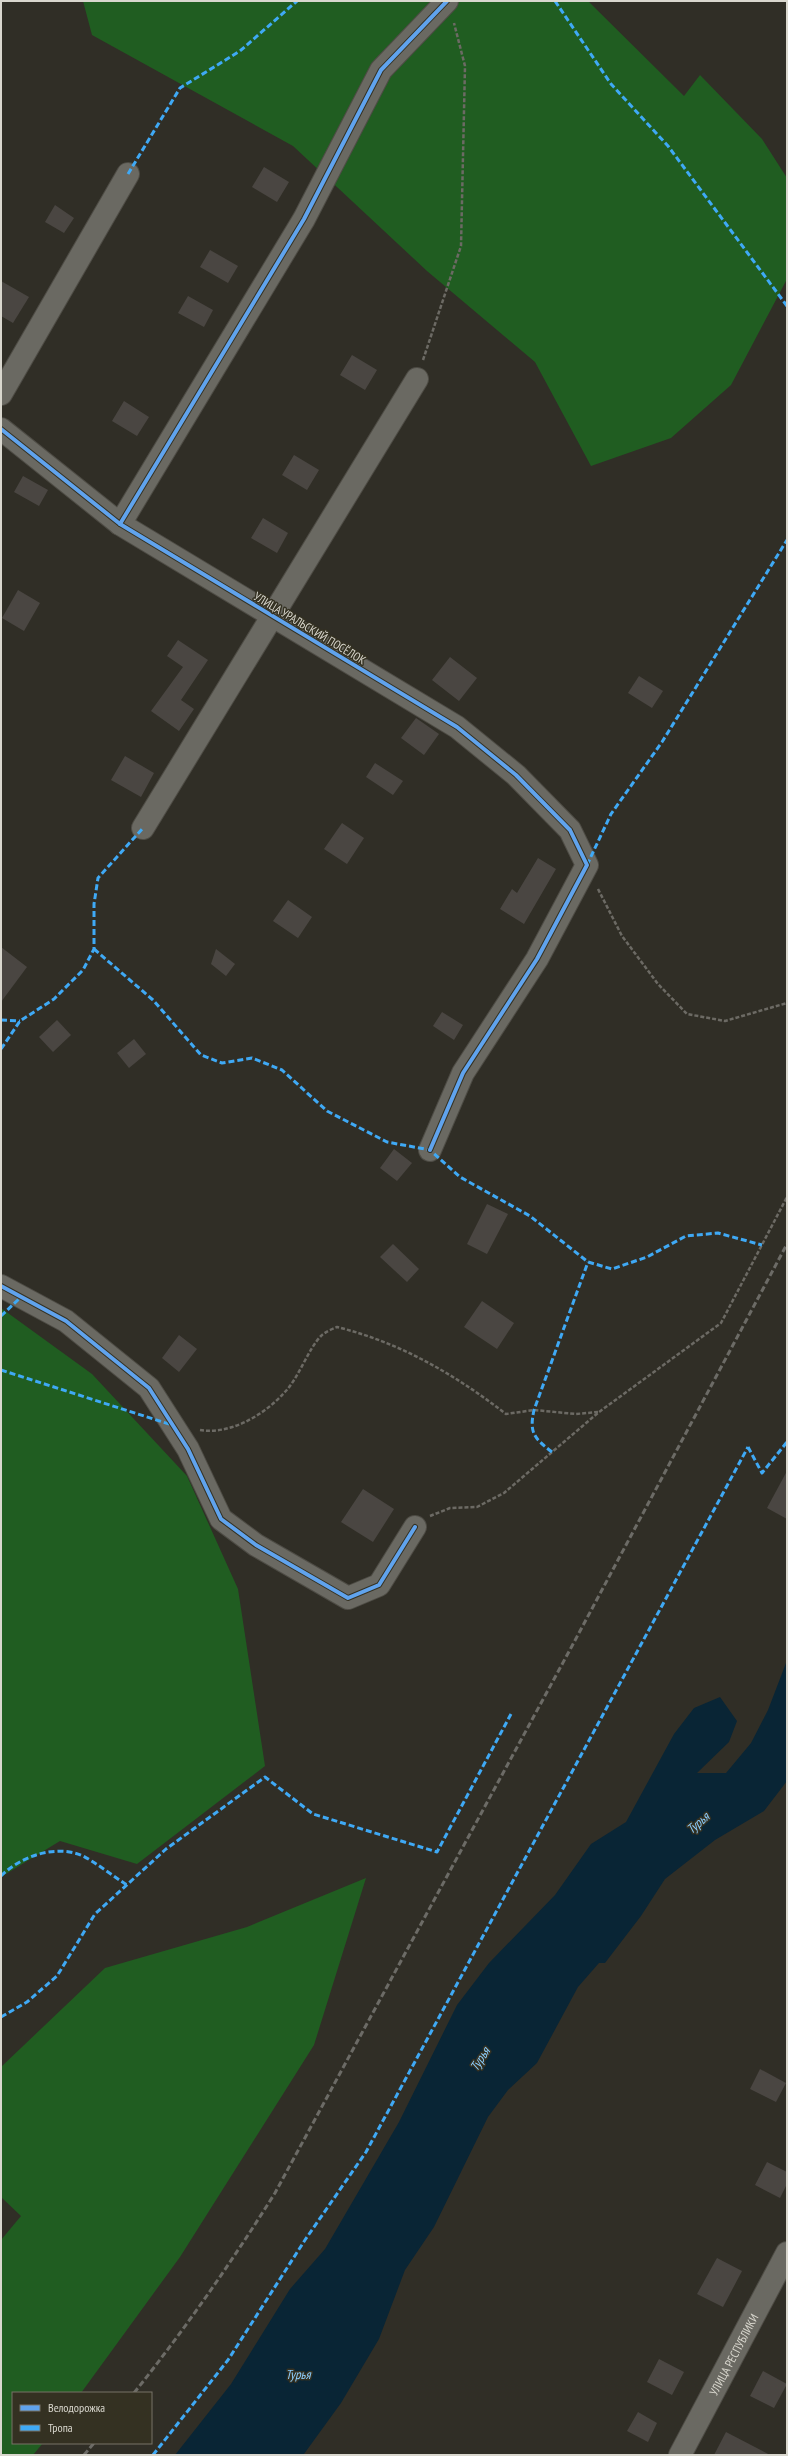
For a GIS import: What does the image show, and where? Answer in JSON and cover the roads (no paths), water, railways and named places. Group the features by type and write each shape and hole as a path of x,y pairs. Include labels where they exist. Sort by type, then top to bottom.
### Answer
{"street":[{"path":"120,524 304,219 381,70 449,8"},
{"path":"1,394 128,174"},
{"path":"143,828 417,379"},
{"name":"УЛИЦА УРАЛЬСКИЙ ПОСЁЛОК","path":"1,429 120,524 457,727 516,775 570,830 587,865 537,959 463,1073 430,1150"},
{"path":"1,1286 66,1321 149,1388 188,1449 221,1520 256,1545 348,1598 379,1585 415,1527"},
{"name":"УЛИЦА РЕСПУБЛИКИ","path":"680,2455 787,2253"}],"water":[{"name":"Турья","path":"787,1586 787,1781 764,1811 715,1840 665,1879 641,1916 605,1963 599,1963 578,1987 537,2063 508,2090 488,2117 434,2227 405,2270 379,2339 341,2403 304,2454 175,2455 231,2384 290,2289 325,2249 399,2122 457,2005 489,1963 555,1895 591,1844 626,1822 674,1734 694,1708 720,1697 737,1721 729,1742 697,1773 726,1773 751,1743 768,1710 786,1663"}],"railway":[{"path":"135,2392 207,2295 242,2245 275,2193 572,1646 787,1244"},
{"path":"84,2455 93,2444"}]}
